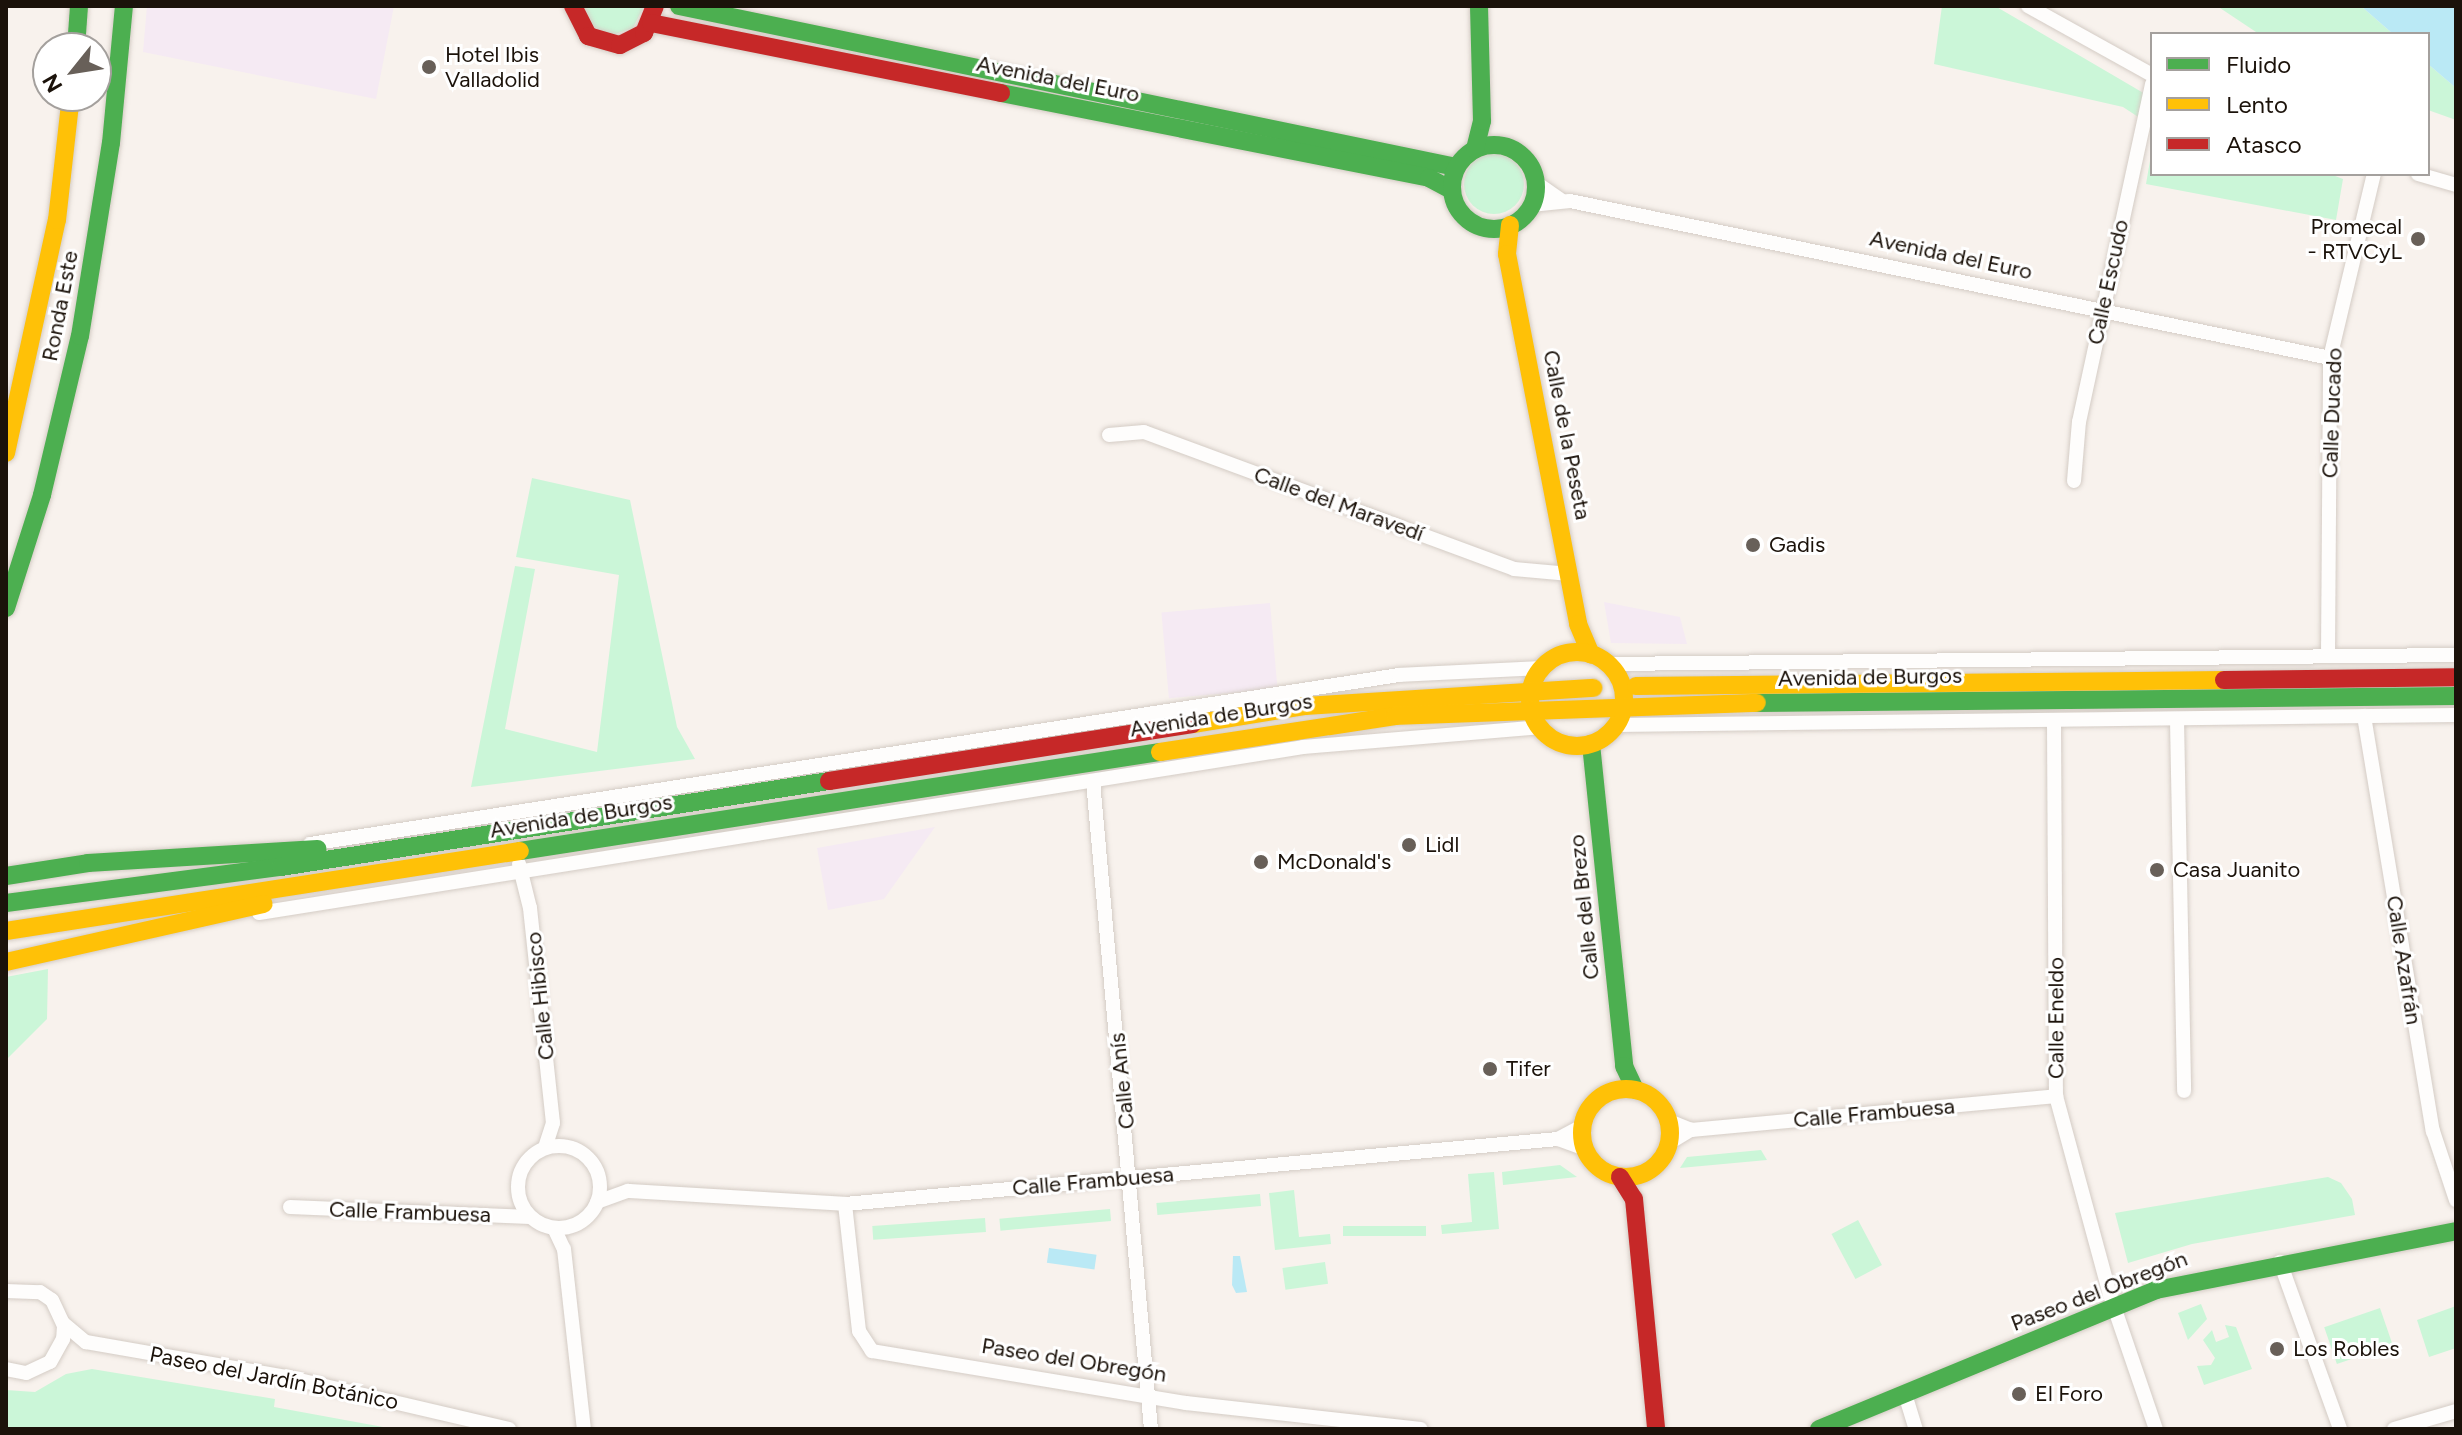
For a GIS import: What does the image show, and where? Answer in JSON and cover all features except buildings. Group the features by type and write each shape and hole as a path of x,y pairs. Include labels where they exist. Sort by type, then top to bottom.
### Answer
{"main road":[{"path":"77,32 79,6"},
{"name":"Ronda Este","path":"6,608 42,495 83,320 111,143 124,6"},
{"name":"Avenida del Euro","path":"679,6 1456,167"},
{"path":"1479,6 1485,147"},
{"path":"568,9 588,36 608,45 635,40 653,14"},
{"name":"Avenida del Euro","path":"653,14 1414,175 1452,190"},
{"name":"Ronda Este","path":"6,453 57,220 69,112"},
{"path":"1485,147 1523,157 1535,182 1531,205 1502,227 1467,219 1452,190 1456,167 1485,147"},
{"name":"Calle de la Peseta","path":"1502,227 1578,624 1591,654"},
{"name":"Calle de la Peseta","path":"1567,653 1578,624"},
{"path":"1567,653 1591,654 1609,664 1623,696 1616,725 1591,744 1565,744 1539,727 1530,698 1540,668 1567,653"},
{"name":"Avenida de Burgos","path":"1623,696 1866,682 2456,675"},
{"name":"Avenida de Burgos","path":"6,903 514,831 1306,706 1623,696 2045,700 2456,696"},
{"name":"Avenida de Burgos","path":"6,931 1287,729 1530,698"},
{"name":"Calle del Brezo","path":"1591,744 1625,1090"},
{"path":"6,876 88,863 289,848 378,851"},
{"path":"6,962 211,920 354,876"},
{"path":"1620,1177 1645,1173 1660,1162 1669,1143 1669,1121 1654,1099 1625,1090 1591,1106 1582,1126 1585,1149 1596,1165 1620,1177 1634,1199 1656,1429"},
{"path":"1634,1199 1645,1173"},
{"name":"Paseo del Obregón","path":"1819,1429 2114,1306 2201,1278 2456,1231"}],"street":[{"path":"2028,6 2150,74"},
{"name":"Calle Escudo","path":"2074,481 2079,422 2150,93"},
{"name":"Calle Ducado","path":"2328,656 2330,358 2374,176"},
{"path":"2425,176 2456,185"},
{"name":"Avenida del Euro","path":"1535,182 1561,200"},
{"name":"Avenida del Euro","path":"1531,205 1561,200 2330,358"},
{"name":"Calle del Maravedí","path":"1109,435 1144,432 1514,569 1570,574"},
{"path":"2389,655 2456,675"},
{"name":"Avenida de Burgos","path":"1609,664 2456,655"},
{"path":"2078,721 2052,711 2045,700 2044,680 2051,669 2151,666 2178,659"},
{"path":"1858,723 1972,714 1990,700 1995,680 1987,667 1953,660"},
{"path":"1774,663 1854,672 1866,682"},
{"name":"Avenida de Burgos","path":"289,848 540,806 1362,681 1540,668"},
{"path":"1306,706 1362,681"},
{"path":"2159,720 2243,698"},
{"path":"1178,710 1157,719 1149,730 1150,750 1159,761 1179,767"},
{"name":"Avenida de Burgos","path":"1616,725 2456,715"},
{"name":"Calle Azafrán","path":"2364,716 2433,1131 2456,1200"},
{"path":"2177,720 2184,1091"},
{"name":"Calle Eneldo","path":"2054,722 2056,1096 2114,1306 2156,1429"},
{"path":"1069,785 1094,772 1103,758 1095,728 1074,723"},
{"name":"Avenida de Burgos","path":"211,920 1179,767 1372,741 1539,727"},
{"path":"1287,729 1357,733 1372,741"},
{"path":"891,771 986,737"},
{"path":"716,779 813,784"},
{"name":"Calle Anís","path":"1093,781 1132,1177 1146,1397 1151,1429"},
{"path":"514,831 512,819 540,806"},
{"path":"683,824 764,833"},
{"name":"Calle Hibisco","path":"514,831 520,872 530,908 553,1123 545,1147"},
{"name":"Calle Frambuesa","path":"1669,1143 1691,1130 2056,1096"},
{"name":"Calle Frambuesa","path":"1669,1121 1691,1130"},
{"name":"Calle Hibisco","path":"553,1123 569,1147"},
{"name":"Calle Frambuesa","path":"597,1202 628,1191 845,1204 1558,1139 1582,1126"},
{"name":"Calle Frambuesa","path":"1558,1139 1585,1149"},
{"path":"564,1249 571,1226 597,1202 598,1175 582,1153 569,1147 545,1147 531,1156 518,1179 517,1193 530,1217 554,1228 571,1226"},
{"name":"Calle Frambuesa","path":"598,1175 628,1191"},
{"name":"Paseo del Obregón","path":"845,1204 859,1331 872,1351 1146,1397 1421,1429"},
{"name":"Calle Frambuesa","path":"290,1207 530,1217"},
{"path":"554,1228 564,1249 584,1429"},
{"path":"2280,1262 2340,1429"},
{"name":"Paseo del Jardín Botánico","path":"6,1291 40,1292 52,1300 63,1323 86,1342"},
{"path":"58,1352 63,1323"},
{"name":"Paseo del Jardín Botánico","path":"6,1369 39,1369 58,1352 86,1342 286,1377 509,1429"},
{"path":"1905,1394 1916,1429"},
{"path":"2394,1429 2456,1411"}],"shaded area":[{"path":"147,6 394,6 376,99 143,52"},
{"path":"1604,602 1680,617 1687,644 1611,643"},
{"path":"1270,603 1277,689 1169,698 1161,612"},
{"path":"935,827 884,899 828,910 817,848"}],"green space":[{"path":"581,6 644,6 633,28 612,35 592,27"},
{"path":"1942,6 1995,6 2150,97 2150,125 2123,107 1934,64"},
{"path":"2217,6 2361,6 2391,32 2256,32"},
{"path":"2430,66 2456,88 2456,120 2430,111"},
{"path":"1494,154 1506,156 1515,163 1522,172 1522,196 1515,205 1506,212 1494,214 1482,212 1473,205 1466,196 1464,184 1466,172 1473,163 1482,156"},
{"path":"2150,161 2150,176 2335,176 2343,179 2336,220 2146,184"},
{"path":"532,478 630,500 677,727 695,759 471,787 515,566 535,569 505,729 597,752 619,575 516,557"},
{"path":"48,969 47,1019 6,1060 6,977"},
{"path":"1761,1150 1767,1160 1680,1168 1687,1157"},
{"path":"1560,1165 1577,1177 1503,1185 1502,1172"},
{"path":"1494,1172 1499,1229 1442,1234 1441,1225 1472,1222 1468,1174"},
{"path":"2328,1177 2341,1183 2352,1199 2355,1215 2192,1244 2128,1263 2115,1213"},
{"path":"1294,1190 1299,1237 1330,1234 1331,1244 1275,1250 1269,1193"},
{"path":"1260,1194 1261,1206 1157,1215 1156,1203"},
{"path":"1110,1209 1111,1221 1000,1231 999,1219"},
{"path":"985,1218 986,1232 873,1240 872,1226"},
{"path":"1858,1220 1882,1265 1855,1279 1832,1234"},
{"path":"1343,1226 1426,1226 1426,1236 1343,1236"},
{"path":"1325,1262 1328,1284 1285,1290 1282,1268"},
{"path":"2201,1304 2207,1319 2188,1340 2178,1313"},
{"path":"2456,1306 2456,1348 2429,1357 2417,1320"},
{"path":"2380,1308 2393,1345 2337,1364 2324,1327"},
{"path":"2225,1325 2236,1327 2252,1369 2204,1385 2197,1366 2211,1365 2215,1358 2203,1340 2212,1330 2216,1342 2229,1337"},
{"path":"92,1369 275,1399 274,1407 394,1429 6,1429 6,1390 35,1392 66,1374"}],"water":[{"path":"2361,6 2456,6 2456,88 2430,66 2430,32 2391,32"},
{"path":"1049,1248 1097,1255 1094,1270 1047,1263"},
{"path":"1233,1256 1240,1256 1247,1292 1236,1293 1232,1285"}],"traffic: fast":[{"path":"77,32 79,6"},
{"path":"6,608 42,495 80,336 111,143 124,6"},
{"path":"679,6 1456,167"},
{"path":"1475,149 1482,121 1479,6"},
{"path":"1001,93 1429,178 1452,190"},
{"path":"1494,145 1510,148 1529,164 1536,187 1533,203 1517,222 1494,229 1478,226 1459,210 1452,187 1455,171 1471,152 1494,145"},
{"path":"1757,703 2456,696"},
{"path":"1591,744 1624,1066 1635,1090"},
{"path":"520,851 1160,752"},
{"path":"6,903 281,867 829,781"},
{"path":"6,876 88,863 318,849"},
{"path":"1819,1429 2156,1290 2456,1231"}],"traffic: slow":[{"path":"6,453 57,220 69,112"},
{"path":"1510,225 1507,254 1578,624 1591,654"},
{"path":"1577,652 1595,656 1610,666 1620,681 1624,699 1620,717 1610,732 1595,742 1577,746 1559,742 1544,732 1534,717 1530,699 1534,681 1544,666 1559,656 1577,652"},
{"path":"1636,686 2224,680"},
{"path":"1193,724 1306,706 1593,688"},
{"path":"1160,752 1395,716 1757,703"},
{"path":"6,931 520,851"},
{"path":"6,962 264,904"},
{"path":"1626,1089 1643,1092 1657,1102 1667,1116 1670,1133 1667,1150 1657,1164 1643,1174 1626,1177 1609,1174 1595,1164 1585,1150 1582,1133 1585,1116 1595,1102 1609,1092 1626,1089"}],"traffic: jam":[{"path":"573,6 588,36 620,45 644,33 655,6"},
{"path":"651,23 1001,93"},
{"path":"2224,680 2456,677"},
{"path":"829,781 1193,724"},
{"path":"1620,1177 1634,1199 1656,1429"}],"place":[{"name":"Hotel Ibis Valladolid","path":"429,67"},
{"name":"Promecal - RTVCyL","path":"2418,239"},
{"name":"Gadis","path":"1753,545"},
{"name":"Lidl","path":"1409,845"},
{"name":"McDonald's","path":"1261,862"},
{"name":"Casa Juanito","path":"2157,870"},
{"name":"Tifer","path":"1490,1069"},
{"name":"Los Robles","path":"2277,1349"},
{"name":"El Foro","path":"2019,1394"}]}
